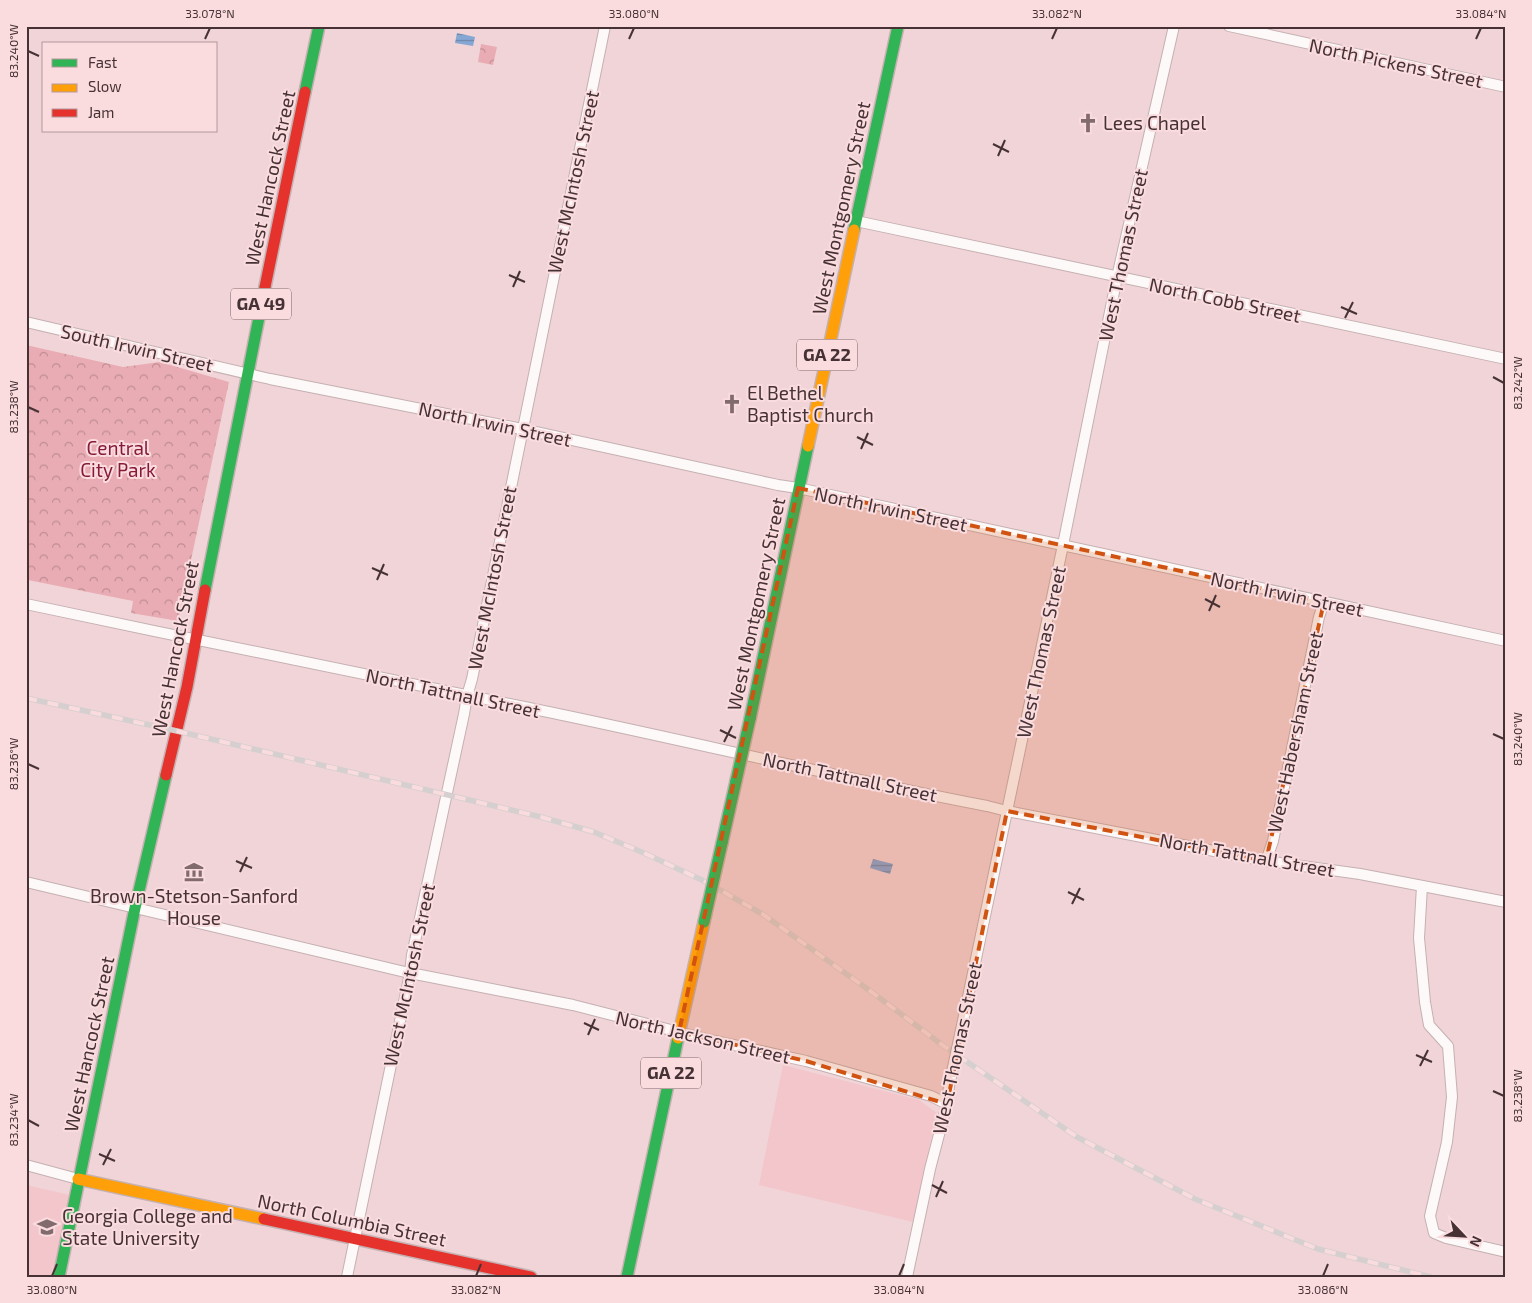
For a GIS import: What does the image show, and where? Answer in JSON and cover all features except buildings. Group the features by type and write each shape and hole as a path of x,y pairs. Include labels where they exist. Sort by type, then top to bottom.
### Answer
{"main road":[{"name":"West Hancock Street","path":"59,1277 135,908 187,687 247,373 319,26"},
{"name":"West Montgomery Street","path":"627,1277 679,1032 750,719 898,26"},
{"name":"North Columbia Street","path":"78,1178 530,1277"}],"street":[{"name":"West McIntosh Street","path":"347,1277 410,973 412,954 472,679 605,26"},
{"name":"West Thomas Street","path":"907,1277 930,1169 947,1104 949,1086 1117,278 1174,26"},
{"name":"North Pickens Street","path":"1229,26 1506,87"},
{"name":"North Cobb Street","path":"856,221 1117,278 1506,359"},
{"name":"South Irwin Street","path":"26,322 247,373"},
{"name":"North Irwin Street","path":"247,373 798,488 1506,642"},
{"name":"West Habersham Street","path":"1266,861 1273,841 1319,617 1324,602"},
{"name":"North Tattnall Street","path":"26,604 1007,811 1266,861 1360,874 1506,902"},
{"name":"North Jackson Street","path":"26,882 410,973 573,1005 806,1061 931,1096 947,1104"},
{"path":"1422,886 1419,938 1425,1002 1429,1025 1448,1046 1452,1097 1447,1142 1430,1216 1434,1233 1446,1238 1506,1252"},
{"path":"26,1165 78,1178"}],"highlighted area":[{"path":"798,488 1324,602 1266,861 1007,811 947,1104 806,1061 679,1032"}],"shaded area":[{"path":"783,1065 919,1100 937,1113 913,1222 759,1185"},
{"name":"Georgia College and State University","path":"26,1185 74,1196 57,1277 26,1277"}],"green space":[{"path":"481,44 497,47 493,65 478,62"},
{"name":"Central City Park","path":"26,345 123,367 160,362 229,382 178,621 131,613 133,601 28,580 26,583"}],"water":[{"path":"457,33 475,37 473,46 455,43"},
{"path":"873,859 893,864 890,874 870,868"}],"railway":[{"path":"26,698 177,731 541,817 594,832 706,882 764,915 941,1044 1077,1137 1195,1199 1318,1249 1431,1277"}],"traffic: fast":[{"path":"305,92 319,26"},
{"path":"854,230 898,26"},
{"path":"205,590 265,287"},
{"path":"750,719 808,446"},
{"path":"736,781 750,719"},
{"path":"59,1277 135,908 166,775"},
{"path":"722,843 736,781"},
{"path":"704,922 722,843"},
{"path":"627,1277 678,1038"}],"traffic: slow":[{"path":"808,446 854,230"},
{"path":"678,1038 704,922"},
{"path":"78,1179 264,1219"}],"traffic: jam":[{"path":"265,287 305,92"},
{"path":"166,775 187,687 205,590"},
{"path":"264,1219 531,1277"}],"place":[{"name":"Lees Chapel","path":"1088,123"},
{"name":"El Bethel Baptist Church","path":"732,404"},
{"name":"Brown-Stetson-Sanford House","path":"194,872"},
{"name":"Georgia College and State University","path":"47,1227"}]}
